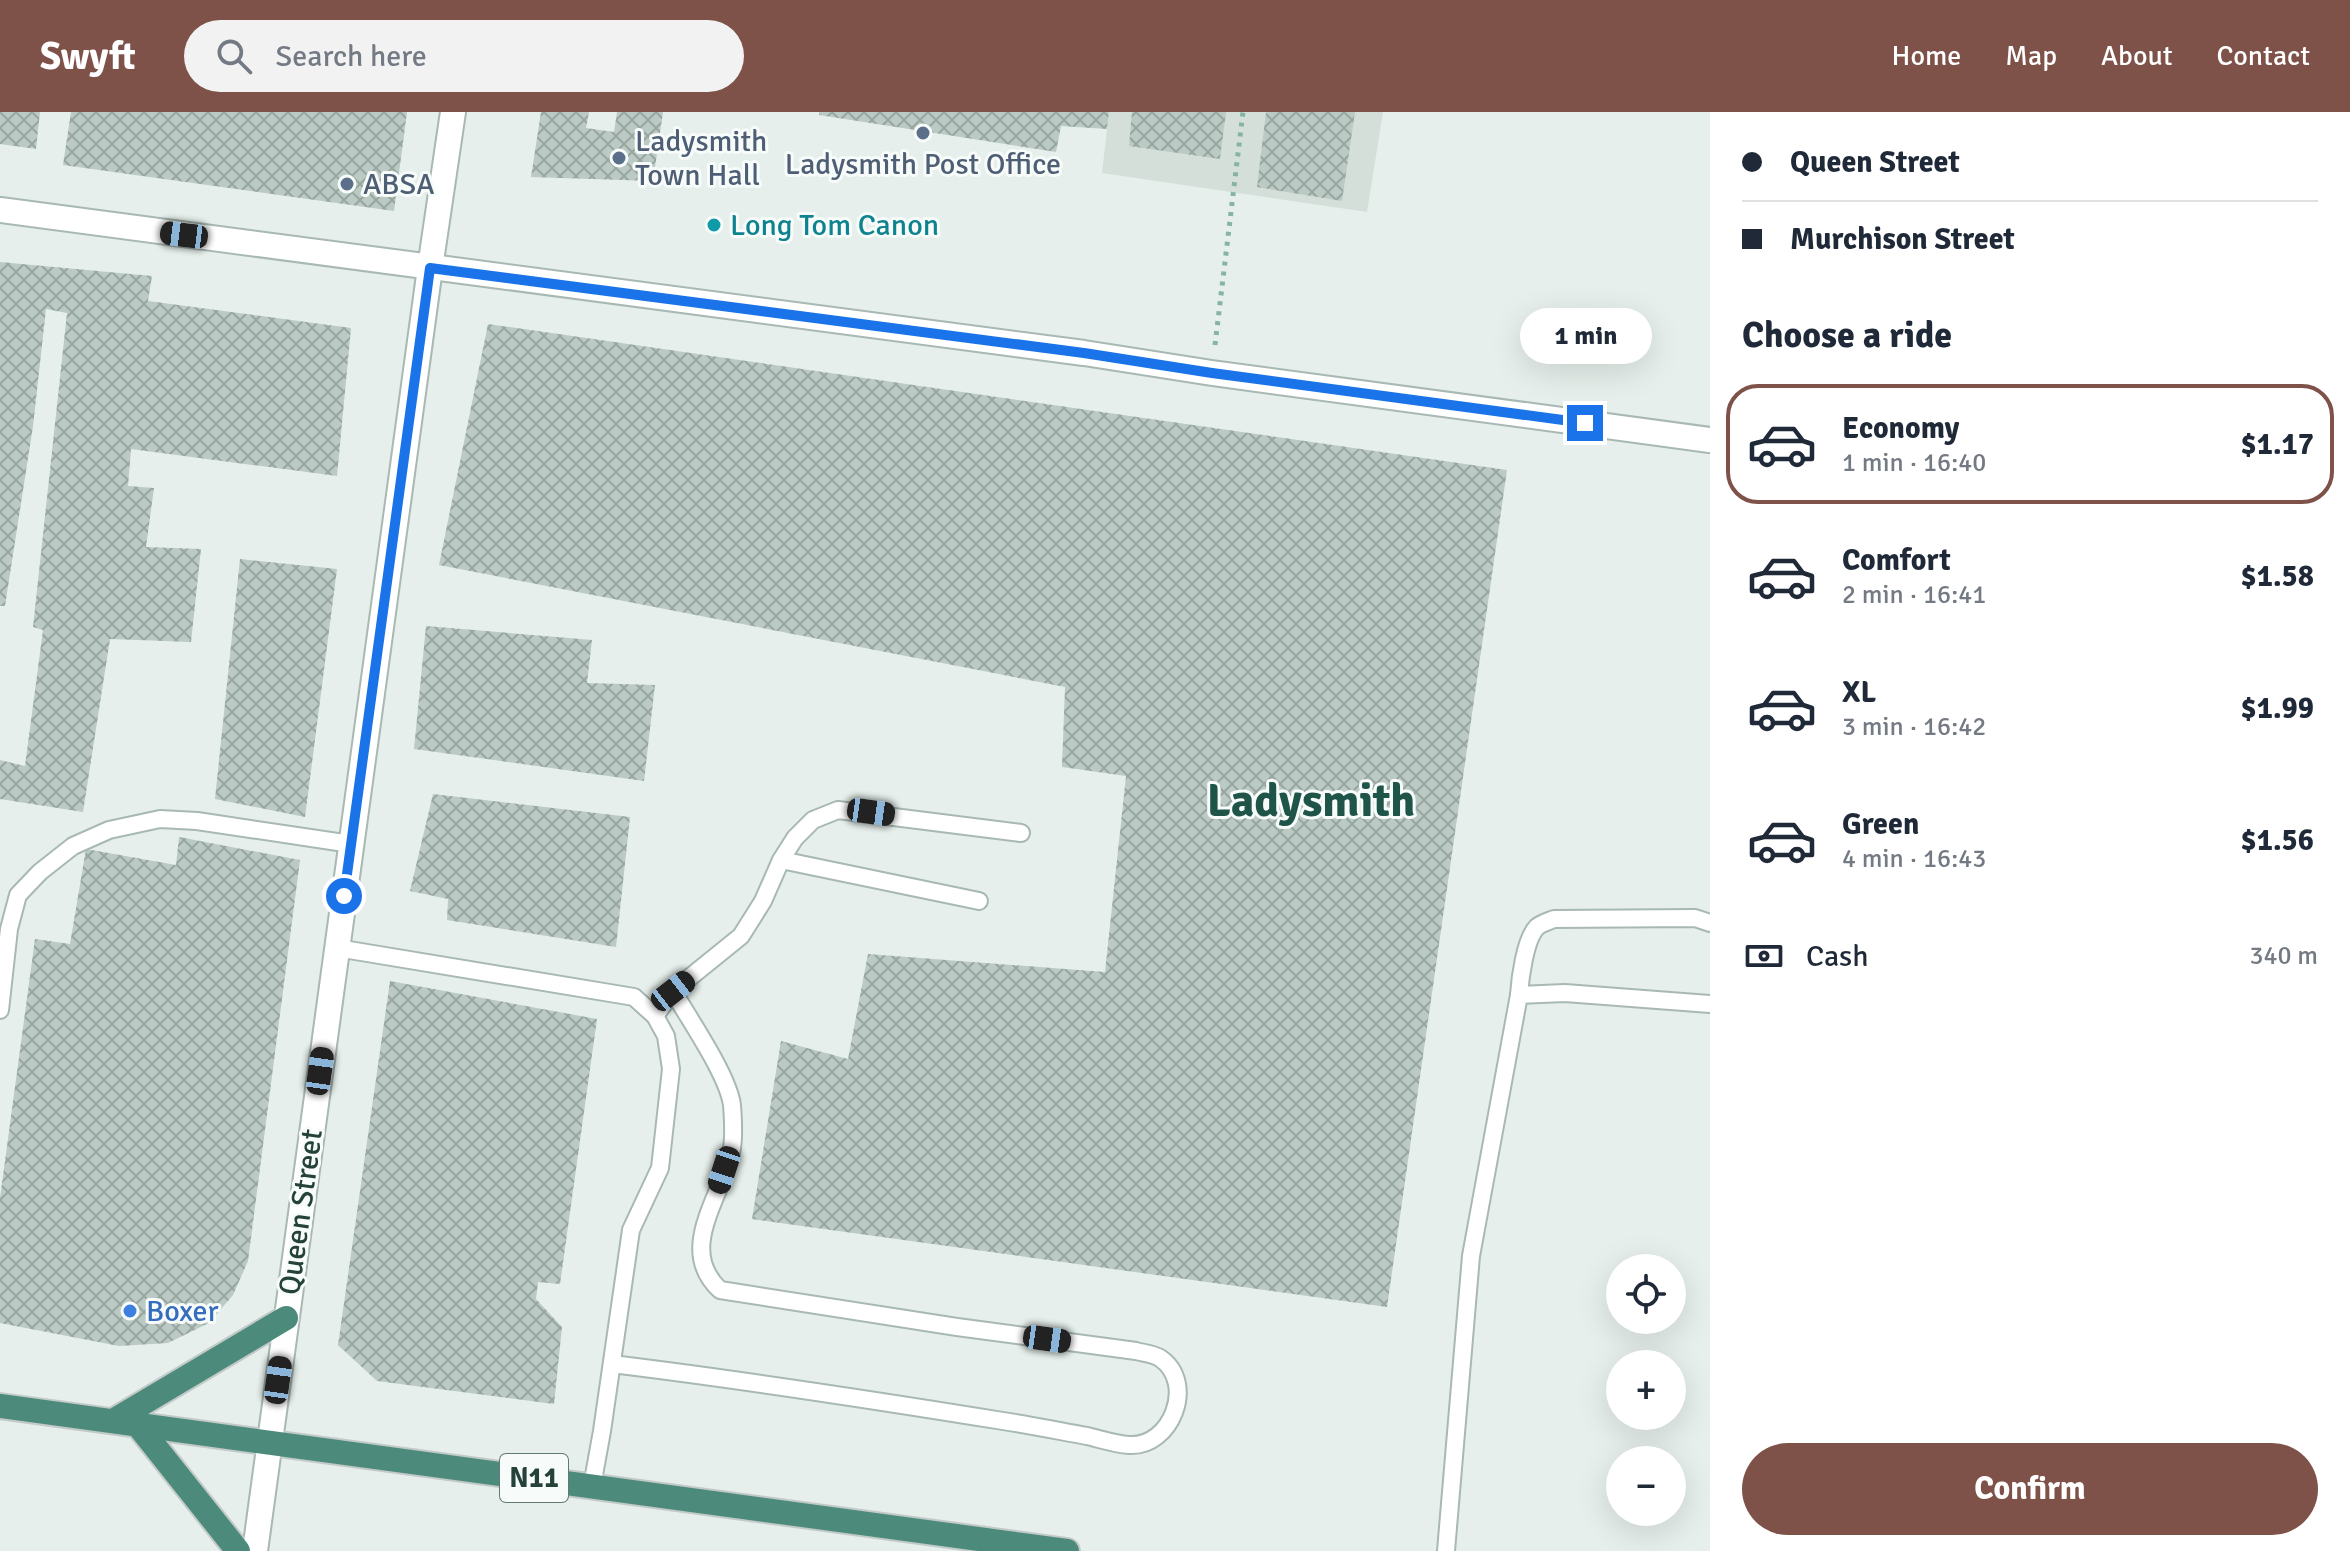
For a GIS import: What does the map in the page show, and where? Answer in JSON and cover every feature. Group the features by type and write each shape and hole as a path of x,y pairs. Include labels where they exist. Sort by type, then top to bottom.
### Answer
{"highway":[{"path":"238,1551 125,1423 286,1318"},
{"name":"N11","path":"3,1408 1067,1551"}],"street":[{"name":"Queen Street","path":"255,1551 453,112"},
{"path":"0,210 1084,353 1710,440"}],"lane":[{"path":"655,1016 673,991 741,936 763,901 781,860 795,838 813,820 838,810 1021,833"},
{"path":"0,1010 9,929 18,895 40,872 73,846 109,830 160,819 197,821 351,844"},
{"path":"781,860 979,901"},
{"path":"1446,1551 1471,1256 1529,943 1537,927 1554,919 1695,918 1710,923"},
{"path":"337,948 634,997 655,1016 666,1036 671,1069 660,1168 631,1230 592,1486"},
{"path":"612,1364 718,1376 1001,1420 1131,1445 1154,1441 1168,1427 1175,1408 1178,1387 1171,1371 1160,1358 1136,1351 720,1290 708,1278 702,1262 702,1235 732,1148 732,1103 719,1070 673,991"},
{"path":"1519,995 1565,993 1710,1004"}],"path":[{"path":"1212,373 1243,112"}],"shaded area":[{"path":"1109,112 1383,112 1367,212 1102,173"}],"building":[{"path":"0,112 40,112 36,149 0,144"},
{"path":"71,112 407,112 394,211 63,165"},
{"path":"541,112 589,112 586,128 614,132 617,112 663,112 653,181 531,177"},
{"path":"819,112 1109,112 1107,129 1061,126 1056,152 819,115"},
{"path":"1132,112 1226,112 1220,159 1129,146"},
{"path":"1266,112 1355,112 1342,201 1257,187"},
{"path":"0,262 152,276 148,301 351,328 337,476 131,449 128,486 154,488 146,547 201,549 191,642 110,639 83,812 0,799 0,760 25,766 43,630 33,627 67,313 46,309 33,426 5,606 0,606"},
{"path":"488,324 1507,470 1387,1307 752,1219 781,1041 848,1059 868,954 1105,972 1126,776 1062,767 1065,687 439,565"},
{"path":"240,559 337,569 305,817 215,799"},
{"path":"426,626 592,640 587,683 655,685 644,781 414,749"},
{"path":"433,794 630,817 616,947 447,920 448,899 410,891"},
{"path":"179,837 300,860 248,1261 233,1295 209,1323 168,1343 119,1346 0,1323 0,1198 35,939 70,944 86,849 176,865"},
{"path":"390,981 597,1019 560,1284 538,1282 536,1299 562,1327 554,1404 377,1381 338,1345"}],"place":[{"name":"Ladysmith Post Office","path":"923,133"},
{"name":"Ladysmith Town Hall","path":"619,158"},
{"name":"ABSA","path":"347,184"},
{"name":"Long Tom Canon","path":"714,225"},
{"name":"Boxer","path":"130,1311"}],"district":[{"name":"Ladysmith","path":"1311,801"}],"route":[{"path":"344,896 430,268 1084,353 1585,423"}]}
